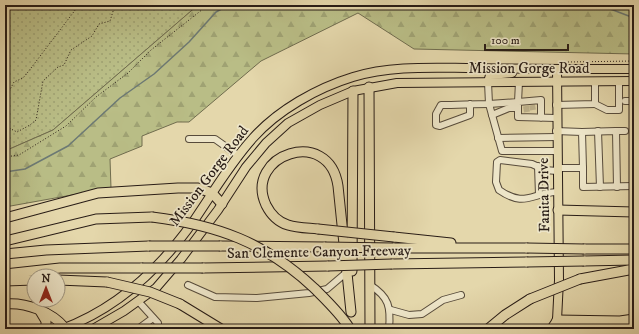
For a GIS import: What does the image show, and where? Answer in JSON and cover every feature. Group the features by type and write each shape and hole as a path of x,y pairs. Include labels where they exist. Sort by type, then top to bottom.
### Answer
{"highway":[{"path":"369,87 370,329"},
{"path":"350,329 353,91"},
{"path":"351,312 347,272 338,186 334,172 325,161 313,154 303,151 292,152 282,156 268,170 264,181 263,192 265,203 270,213 278,221 288,226 318,229 394,237 500,248"},
{"path":"5,218 98,193 198,188 212,193 222,204"},
{"path":"558,210 634,212"},
{"path":"5,241 96,220 152,217 204,226 236,236 260,247 299,274 325,298 350,329"},
{"name":"San Clemente Canyon Freeway","path":"5,254 74,248 149,246 634,249"},
{"name":"San Clemente Canyon Freeway","path":"5,274 60,268 203,268 634,260"},
{"path":"488,329 505,315 530,299 580,278 634,269"},
{"path":"5,281 26,280"},
{"path":"66,280 107,282 150,292 180,304 221,329"},
{"path":"5,304 28,306 39,310 57,320 64,329"},
{"path":"39,310 46,322 46,329"},
{"path":"556,320 620,322 634,319"}],"main road":[{"name":"Mission Gorge Road","path":"64,329 81,322 119,300 145,279 168,253 253,138 284,111 317,92 353,77 396,69 634,69"},
{"path":"488,82 490,75 508,74 524,69"},
{"name":"Fanita Drive","path":"551,329 556,320 559,280 556,134 557,69"},
{"path":"369,74 369,87"},
{"path":"353,77 353,91"},
{"name":"Mission Gorge Road","path":"93,329 156,288 179,262 222,204 246,167 266,144 288,123 320,105 353,91 398,83 556,83 634,81"},
{"path":"556,320 562,329"}],"lane":[{"path":"556,105 595,104 607,110 619,110 619,81"},
{"path":"488,82 489,104 502,151 557,151"},
{"path":"519,82 526,107 538,117 556,118"},
{"path":"595,82 595,104"},
{"path":"492,115 509,108 526,107 541,100 538,117"},
{"path":"625,101 634,101"},
{"path":"470,104 470,115 440,126 436,125 436,114 442,104 470,104 489,104 526,107"},
{"path":"498,138 598,131 625,131"},
{"path":"598,131 600,187"},
{"path":"616,131 617,187"},
{"path":"582,132 583,187 634,186"},
{"path":"189,139 215,139 239,156"},
{"path":"558,192 545,192 531,198 517,199 499,190 496,182 498,160 532,164 545,170 583,168"},
{"path":"538,166 539,195"},
{"path":"188,284 215,296 256,298 309,293 327,289 347,272"},
{"path":"370,285 382,292 391,310 389,329"},
{"path":"391,310 410,315 422,314 443,300 461,295"},
{"path":"138,301 158,323 158,329"},
{"path":"138,329 154,318"}],"path":[{"path":"5,99 14,82 23,78 79,5"},
{"path":"5,124 11,130 17,132 36,120 43,81 66,62 71,50 92,36 99,24 110,21 115,5"},
{"path":"5,157 19,155 66,126 96,97 128,73 151,50 208,5"},
{"path":"568,62 634,61"}],"green space":[{"path":"5,5 198,5 53,130 5,151"},
{"path":"198,5 634,5 634,54 414,49 358,13 261,61 189,122 177,122 142,136 142,146 110,159 111,188 5,207 5,151 53,130"}],"waterway":[{"path":"5,172 25,169 68,146 120,98 154,74 189,42 216,12 229,5"},
{"path":"600,5 634,18"}],"tunnel":[{"path":"532,105 533,110"},
{"path":"526,106 527,112"},
{"path":"625,131 634,131"}]}
